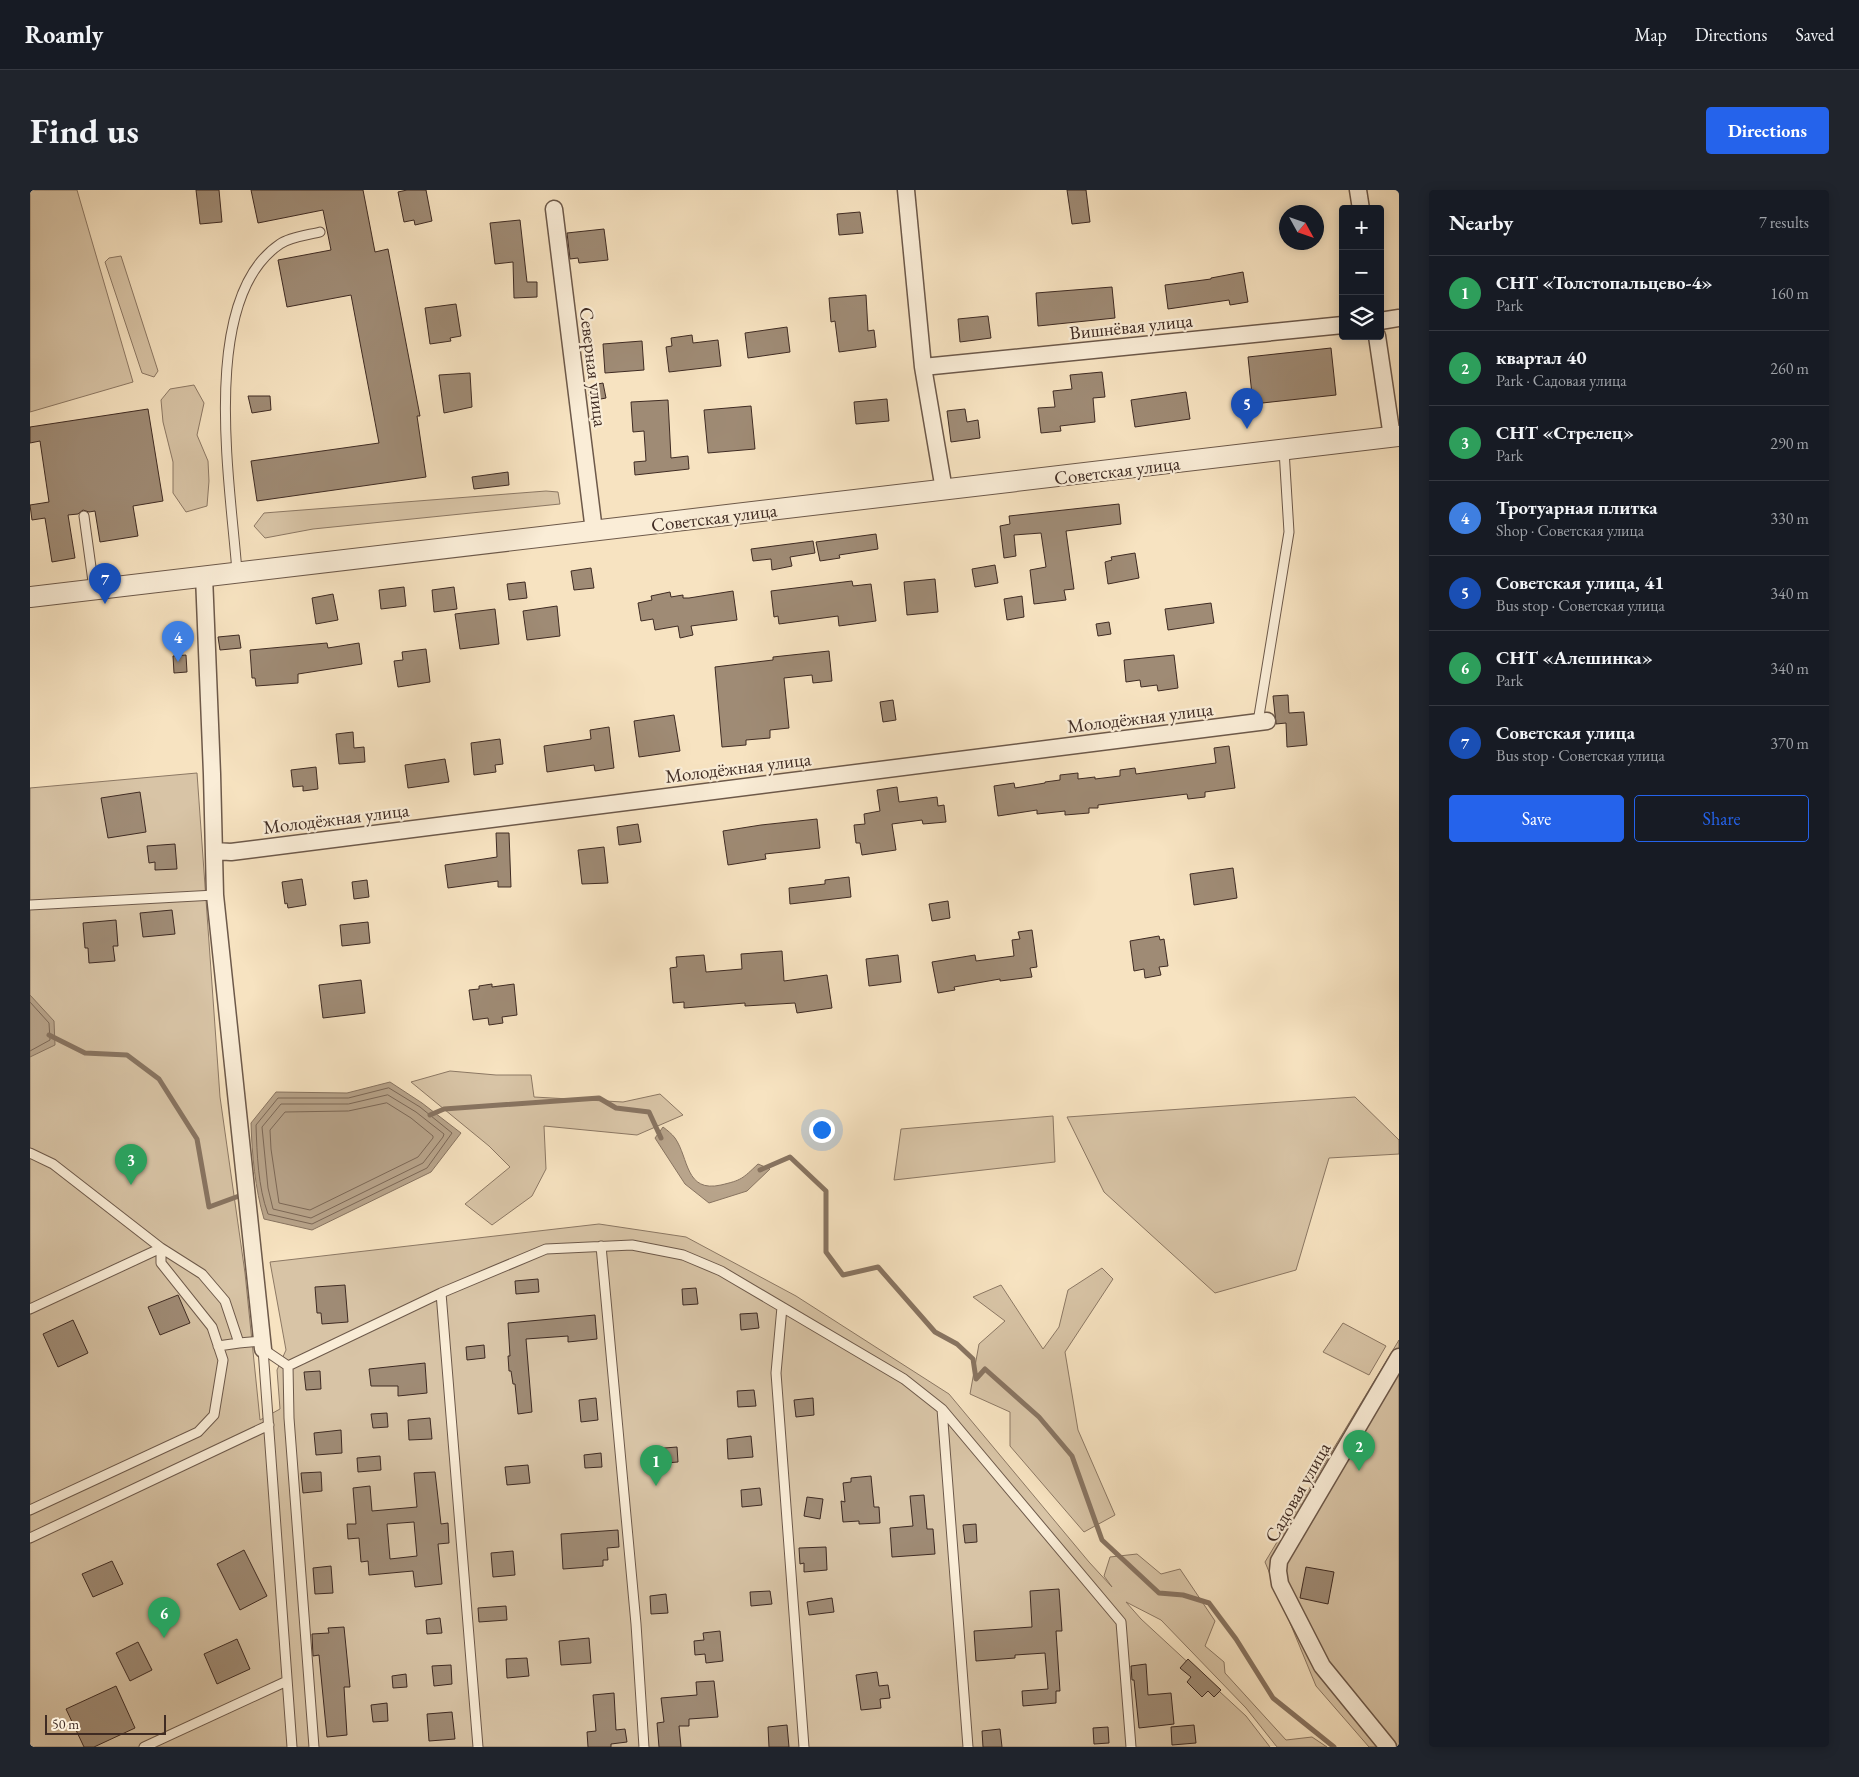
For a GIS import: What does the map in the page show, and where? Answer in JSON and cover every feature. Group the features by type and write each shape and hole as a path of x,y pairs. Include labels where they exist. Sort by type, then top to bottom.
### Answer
{"street":[{"path":"906,190 923,367 944,490"},
{"path":"1358,190 1360,205"},
{"name":"Северная улица","path":"554,209 594,531"},
{"path":"1384,320 1399,318"},
{"name":"Вишнёвая улица","path":"923,367 1339,324"},
{"path":"1378,340 1396,437"},
{"name":"Советская улица","path":"30,597 1396,437"},
{"path":"204,576 215,894 263,1345"},
{"name":"Молодёжная улица","path":"214,851 231,852 1263,722"},
{"name":"Садовая улица","path":"1388,1747 1322,1666 1280,1584 1278,1571 1279,1561 1399,1357"}],"lane":[{"path":"237,572 224,412 228,354 234,320 248,281 268,254 282,243 320,232"},
{"path":"1263,722 1289,532 1284,450"},
{"path":"84,516 94,590"},
{"path":"30,905 215,894"},
{"path":"30,1153 53,1164 161,1248 202,1274 225,1301 239,1343"},
{"path":"288,1366 441,1293 546,1249 632,1245 683,1255 721,1271 904,1380 942,1409 1121,1622 1131,1747"},
{"path":"601,1246 636,1624 644,1747"},
{"path":"30,1309 161,1248"},
{"path":"30,1510 198,1432 214,1415 223,1360 212,1327 161,1263 161,1248"},
{"path":"441,1293 478,1747"},
{"path":"782,1307 776,1373 804,1747"},
{"path":"218,1346 239,1343 263,1345 288,1366 290,1428 314,1747"},
{"path":"263,1345 292,1747"},
{"path":"942,1409 968,1747"},
{"path":"30,1538 269,1425"},
{"path":"144,1747 287,1681"}],"shaded area":[{"path":"30,190 77,190 133,382 30,412"},
{"path":"121,256 158,371 154,377 142,373 105,262 109,258"},
{"path":"194,385 204,403 197,435 208,461 209,481 207,506 186,512 173,493 173,462 163,422 161,400 170,389"},
{"path":"546,491 558,492 560,504 313,529 265,538 254,526 264,513"},
{"path":"197,773 220,1097 245,1273 260,1420 280,1409 277,1370 286,1350 270,1262 599,1224 686,1237 796,1296 949,1394 1112,1587 1104,1576 1110,1557 1137,1554 1161,1574 1180,1569 1215,1621 1205,1646 1224,1662 1225,1673 1286,1740 1312,1737 1327,1747 1277,1747 1246,1708 1161,1620 1126,1602 1141,1619 1246,1716 1270,1747 30,1747 30,788"},
{"path":"450,1071 496,1075 531,1075 534,1097 623,1102 660,1094 683,1115 637,1135 544,1126 546,1169 532,1196 492,1225 465,1204 510,1167 489,1146 411,1082"},
{"path":"1355,1097 1399,1140 1399,1154 1329,1158 1296,1270 1215,1293 1104,1192 1067,1117"},
{"path":"1053,1116 1055,1162 894,1180 901,1129"},
{"path":"1102,1268 1113,1279 1065,1352 1078,1430 1115,1515 1084,1532 1010,1446 1010,1412 970,1394 979,1344 1005,1321 973,1297 1001,1285 1043,1349 1059,1327 1068,1290"},
{"path":"1343,1323 1386,1346 1369,1375 1323,1352"},
{"path":"1399,1340 1399,1747 1369,1747 1316,1686 1265,1562"}],"water":[{"path":"30,995 54,1021 55,1045 30,1057"},
{"path":"390,1082 422,1103 461,1133 431,1172 312,1230 264,1219 254,1171 251,1123 276,1092 347,1093"},
{"path":"663,1127 675,1138 690,1172 694,1179 701,1184 709,1186 733,1182 745,1176 758,1164 770,1169 747,1191 709,1203 685,1184 655,1138"}],"building":[{"path":"196,190 219,190 222,222 200,224"},
{"path":"251,190 363,190 375,252 388,249 420,416 417,416 426,477 257,501 251,461 379,443 351,295 287,307 278,260 331,250 323,210 258,223"},
{"path":"426,190 432,221 415,225 414,220 404,222 398,192"},
{"path":"1067,190 1086,190 1090,222 1072,224"},
{"path":"860,212 863,233 839,235 837,214"},
{"path":"520,220 527,282 537,282 537,297 514,298 513,262 495,264 490,223"},
{"path":"604,229 608,260 579,263 578,258 570,259 567,233"},
{"path":"1243,272 1248,302 1230,305 1229,300 1168,309 1165,285 1211,279"},
{"path":"1112,287 1115,318 1038,326 1036,293"},
{"path":"866,295 868,331 874,330 876,347 839,352 835,321 831,322 829,298"},
{"path":"456,304 461,336 450,338 451,341 430,344 425,308"},
{"path":"988,316 991,338 960,342 958,319"},
{"path":"787,327 790,352 748,358 745,333"},
{"path":"692,335 693,343 718,340 721,366 669,372 666,347 672,346 671,338"},
{"path":"642,341 644,370 605,373 603,344"},
{"path":"1331,348 1336,395 1253,404 1248,357"},
{"path":"1102,372 1105,397 1093,398 1095,422 1060,426 1061,431 1041,433 1038,408 1055,407 1053,391 1072,389 1070,375"},
{"path":"470,373 472,407 444,413 439,375"},
{"path":"603,383 606,398 590,401 588,386"},
{"path":"1186,392 1190,419 1135,427 1131,400"},
{"path":"248,396 270,396 271,410 252,413"},
{"path":"887,399 889,421 856,424 854,402"},
{"path":"668,400 671,458 688,456 689,469 635,475 634,462 646,461 644,431 633,432 631,402"},
{"path":"751,406 755,449 708,453 704,410"},
{"path":"148,409 163,501 133,506 138,536 100,542 95,511 83,510 78,514 68,515 75,558 52,562 45,518 32,520 30,505 49,502 40,441 30,443 30,427"},
{"path":"965,409 967,422 978,420 980,438 951,442 947,411"},
{"path":"508,472 509,485 474,489 472,477"},
{"path":"1119,504 1121,524 1066,531 1074,589 1064,590 1066,600 1034,604 1030,570 1046,567 1041,533 1014,535 1016,556 1004,558 1000,526 1010,524 1009,516"},
{"path":"876,534 878,549 839,555 840,558 820,561 816,542"},
{"path":"813,541 815,553 790,557 792,566 772,570 771,559 753,561 751,549"},
{"path":"1135,553 1139,578 1108,584 1105,562 1112,560 1111,557"},
{"path":"995,565 998,583 975,587 972,569"},
{"path":"591,568 594,588 574,590 571,571"},
{"path":"935,579 938,612 907,615 904,582"},
{"path":"852,581 853,586 871,584 876,621 839,626 838,616 779,624 778,616 774,617 771,591"},
{"path":"525,582 527,598 509,600 507,584"},
{"path":"404,587 406,606 381,609 379,590"},
{"path":"454,587 457,609 434,612 432,590"},
{"path":"733,591 737,620 691,626 693,635 680,638 678,626 655,630 653,619 641,621 638,603 652,600 651,596 670,592 671,597 683,595 683,598 689,598"},
{"path":"333,594 338,620 316,624 312,598"},
{"path":"1022,596 1024,617 1007,620 1004,599"},
{"path":"1211,603 1214,623 1168,630 1165,609"},
{"path":"557,606 560,636 527,640 523,611"},
{"path":"495,609 499,644 460,649 455,614"},
{"path":"1109,622 1111,634 1098,636 1096,624"},
{"path":"239,635 241,648 220,650 218,637"},
{"path":"327,643 328,648 359,643 362,664 298,674 298,683 256,686 255,678 252,678 250,650"},
{"path":"426,649 430,682 398,687 394,661 403,660 402,652"},
{"path":"829,651 832,681 813,683 812,675 784,678 789,728 770,730 770,738 746,740 746,745 722,747 715,667 773,660 773,657"},
{"path":"186,655 187,672 174,673 173,656"},
{"path":"1174,655 1178,688 1158,691 1157,685 1141,687 1140,680 1126,682 1124,660"},
{"path":"1288,695 1289,713 1304,712 1307,745 1287,747 1286,723 1276,724 1273,696"},
{"path":"893,700 896,720 883,722 880,702"},
{"path":"674,715 680,751 639,757 634,721"},
{"path":"609,727 614,768 595,771 594,765 547,772 544,746 591,739 590,730"},
{"path":"353,732 354,748 364,747 365,762 339,764 336,734"},
{"path":"500,739 503,764 495,765 496,772 474,775 471,743"},
{"path":"1229,746 1235,788 1205,792 1205,797 1188,799 1187,794 1098,805 1098,808 1089,808 1089,813 1065,815 1065,811 1037,814 1037,810 998,816 994,786 1014,783 1015,788 1060,780 1060,775 1078,773 1078,779 1095,777 1095,779 1120,776 1120,770 1135,768 1136,774 1216,763 1214,748"},
{"path":"445,759 449,782 408,788 405,765"},
{"path":"316,767 318,789 303,791 303,786 293,787 291,770"},
{"path":"897,787 899,802 937,797 938,806 944,805 946,822 923,824 922,820 892,824 896,850 862,855 860,843 856,843 854,825 865,824 864,814 880,811 877,790"},
{"path":"140,792 146,832 108,838 101,798"},
{"path":"817,819 820,848 765,854 766,859 728,865 723,831"},
{"path":"638,824 641,842 619,845 617,827"},
{"path":"496,833 509,833 511,887 498,887 498,881 448,888 445,865 497,857"},
{"path":"175,844 177,869 155,870 155,862 149,863 147,846"},
{"path":"604,847 608,883 582,884 578,850"},
{"path":"1233,868 1237,898 1194,905 1190,874"},
{"path":"849,877 851,897 790,904 789,888 825,884 825,880"},
{"path":"302,879 306,905 288,908 287,903 285,904 282,882"},
{"path":"367,880 369,897 354,899 352,882"},
{"path":"948,901 950,918 932,921 929,904"},
{"path":"172,910 175,934 143,937 140,913"},
{"path":"116,920 118,946 113,946 115,961 89,963 88,948 85,948 83,923"},
{"path":"368,922 370,943 342,946 340,925"},
{"path":"1032,930 1037,967 1030,968 1032,977 1000,981 1000,979 954,987 955,990 938,993 932,962 975,955 976,961 1014,956 1012,940 1020,939 1018,932"},
{"path":"1159,936 1160,940 1164,939 1168,966 1159,967 1161,975 1145,978 1144,969 1134,971 1130,941"},
{"path":"782,951 784,981 827,975 832,1008 797,1013 795,1003 745,1006 745,1003 684,1008 684,1002 673,1003 670,968 677,967 676,957 704,955 706,972 742,969 741,954"},
{"path":"898,955 901,982 869,986 866,959"},
{"path":"361,980 365,1013 323,1018 319,985"},
{"path":"492,984 492,987 514,984 517,1015 502,1017 503,1023 489,1025 488,1018 473,1020 469,990 479,989 479,986"},
{"path":"538,1279 539,1292 516,1294 515,1281"},
{"path":"345,1285 348,1322 322,1324 321,1313 317,1313 315,1287"},
{"path":"696,1288 698,1304 683,1305 682,1289"},
{"path":"178,1295 190,1323 160,1335 148,1307"},
{"path":"757,1313 759,1328 741,1330 740,1314"},
{"path":"595,1315 597,1339 568,1342 568,1336 526,1339 532,1412 518,1414 515,1384 513,1384 511,1371 509,1371 508,1323"},
{"path":"73,1320 88,1353 58,1367 43,1334"},
{"path":"484,1345 485,1358 467,1360 466,1347"},
{"path":"425,1363 427,1393 398,1396 398,1386 371,1386 369,1369"},
{"path":"320,1371 321,1389 306,1390 304,1372"},
{"path":"754,1390 756,1406 738,1407 737,1391"},
{"path":"596,1398 598,1420 581,1422 579,1400"},
{"path":"813,1398 814,1415 796,1417 794,1400"},
{"path":"387,1413 388,1427 373,1428 371,1414"},
{"path":"430,1418 432,1439 409,1440 408,1420"},
{"path":"341,1430 342,1453 316,1455 314,1433"},
{"path":"751,1436 753,1457 728,1459 727,1439"},
{"path":"677,1447 678,1462 653,1464 652,1449"},
{"path":"601,1453 602,1467 585,1468 584,1455"},
{"path":"380,1456 381,1470 358,1472 357,1458"},
{"path":"528,1465 530,1483 507,1485 505,1467"},
{"path":"321,1472 322,1491 303,1493 301,1473"},
{"path":"435,1472 441,1524 448,1523 449,1543 438,1544 442,1584 415,1587 413,1571 369,1575 368,1561 361,1562 359,1538 348,1539 347,1524 356,1524 353,1488 370,1486 372,1511 417,1507 414,1473","holes":["414,1522 417,1556 390,1559 387,1524"]},
{"path":"871,1476 874,1507 879,1507 880,1523 859,1524 859,1521 843,1522 841,1501 845,1502 843,1483 851,1482 851,1478"},
{"path":"760,1488 762,1505 742,1507 741,1490"},
{"path":"924,1495 927,1529 933,1529 935,1554 892,1557 890,1528 913,1526 910,1496"},
{"path":"807,1497 823,1499 820,1519 804,1516"},
{"path":"976,1524 977,1542 965,1543 963,1525"},
{"path":"618,1530 619,1547 607,1548 608,1560 603,1560 603,1566 563,1569 561,1534"},
{"path":"826,1547 827,1570 804,1572 804,1563 800,1564 799,1548"},
{"path":"244,1550 267,1596 240,1610 217,1564"},
{"path":"513,1551 515,1575 493,1577 491,1553"},
{"path":"112,1561 123,1584 93,1597 82,1574"},
{"path":"331,1566 333,1593 315,1594 313,1568"},
{"path":"1306,1567 1334,1572 1328,1604 1300,1598"},
{"path":"1059,1589 1062,1631 1056,1631 1060,1691 1056,1691 1056,1703 1023,1706 1022,1691 1048,1689 1045,1653 1015,1655 1015,1658 976,1661 974,1631 1032,1627 1030,1591"},
{"path":"770,1591 772,1604 751,1606 750,1592"},
{"path":"666,1594 668,1613 651,1614 650,1596"},
{"path":"832,1598 834,1612 809,1615 807,1602"},
{"path":"506,1606 507,1620 479,1622 478,1608"},
{"path":"440,1618 442,1633 427,1634 426,1620"},
{"path":"344,1627 350,1687 344,1687 347,1735 327,1737 319,1655 313,1656 312,1634 329,1633 328,1628"},
{"path":"720,1631 723,1661 706,1663 705,1654 695,1655 694,1641 704,1640 703,1633"},
{"path":"589,1638 591,1663 561,1665 559,1641"},
{"path":"237,1639 250,1669 217,1684 204,1654"},
{"path":"138,1642 152,1670 130,1681 116,1653"},
{"path":"527,1658 529,1676 507,1678 506,1659"},
{"path":"1188,1659 1221,1690 1214,1697 1208,1691 1202,1697 1187,1682 1191,1677 1180,1668"},
{"path":"1146,1664 1148,1695 1171,1693 1174,1724 1139,1728 1131,1666"},
{"path":"451,1665 452,1684 434,1686 432,1666"},
{"path":"877,1672 879,1686 888,1685 890,1698 880,1699 881,1708 861,1710 856,1675"},
{"path":"406,1674 407,1687 393,1688 392,1676"},
{"path":"714,1681 718,1717 689,1719 689,1726 679,1726 681,1747 659,1747 657,1723 664,1722 661,1698 697,1695 696,1682"},
{"path":"116,1686 135,1728 94,1747 84,1747 66,1709"},
{"path":"614,1693 616,1730 625,1729 627,1742 611,1744 611,1747 588,1747 587,1732 596,1731 593,1695"},
{"path":"387,1703 388,1721 373,1722 371,1705"},
{"path":"452,1712 455,1739 429,1741 427,1714"},
{"path":"787,1725 789,1747 769,1747 768,1727"},
{"path":"1194,1725 1196,1743 1172,1745 1171,1727"},
{"path":"1108,1727 1109,1743 1094,1744 1093,1728"},
{"path":"1000,1729 1002,1747 983,1747 982,1731"}],"waterway":[{"path":"49,1035 85,1053 127,1055 159,1079 197,1139 209,1207 239,1196"},
{"path":"430,1115 444,1109 599,1098 616,1108 649,1112 661,1138"},
{"path":"760,1170 790,1157 826,1191 826,1252 843,1275 878,1267 935,1332 957,1344 973,1359 976,1379 985,1369 1039,1417 1072,1456 1102,1540 1159,1593 1183,1595 1209,1603 1236,1639 1273,1698 1334,1747"}],"place":[{"name":"Советская улица, 41","path":"1247,429"},
{"name":"Советская улица","path":"105,604"},
{"name":"Тротуарная плитка","path":"178,662"},
{"name":"СНТ «Стрелец»","path":"131,1185"},
{"name":"квартал 40","path":"1359,1471"},
{"name":"СНТ «Толстопальцево-4»","path":"656,1486"},
{"name":"СНТ «Алешинка»","path":"164,1638"}]}
